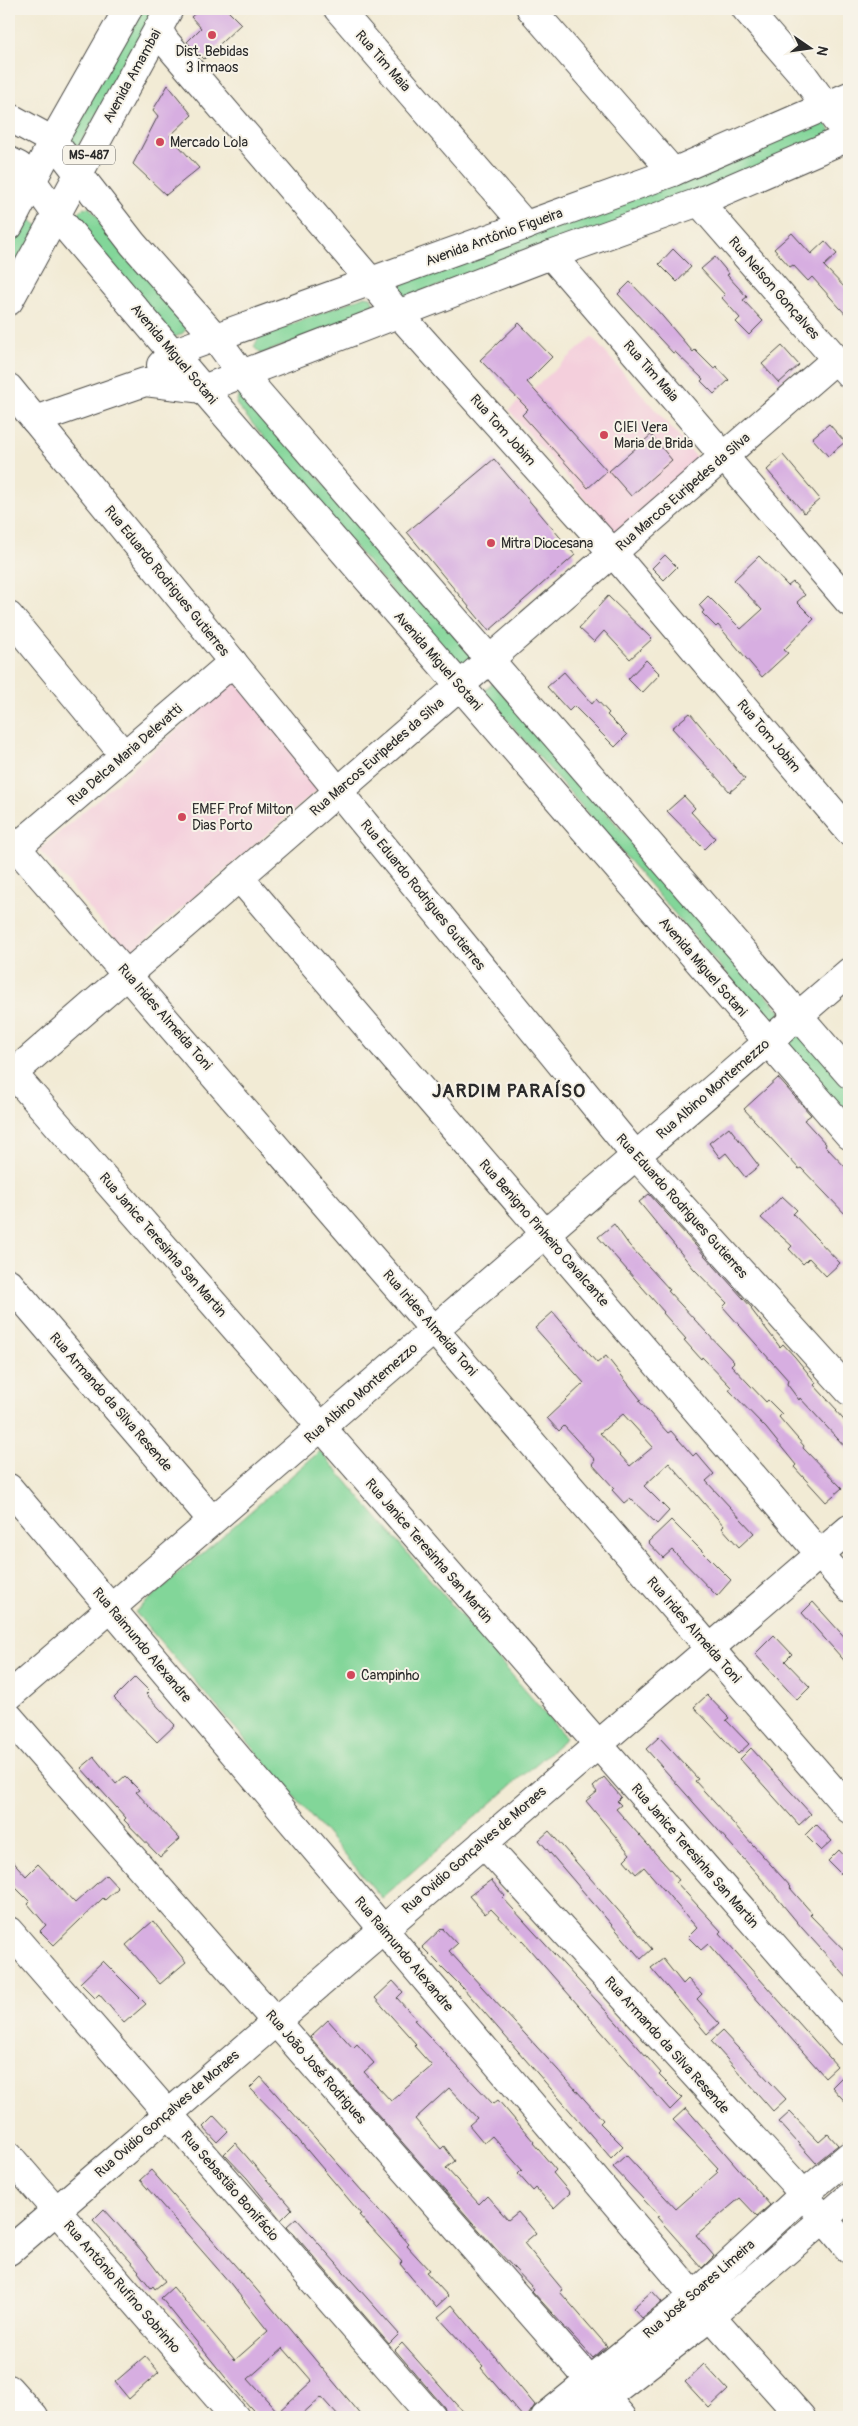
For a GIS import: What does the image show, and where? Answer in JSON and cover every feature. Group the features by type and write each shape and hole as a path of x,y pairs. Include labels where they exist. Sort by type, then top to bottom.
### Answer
{"street":[{"path":"9,226 53,141 128,9"},
{"name":"Rua Tim Maia","path":"338,9 526,226"},
{"path":"531,9 673,172"},
{"path":"746,9 838,100 849,138"},
{"name":"Avenida Amambai","path":"9,302 163,19"},
{"name":"Rua Tom Jobim","path":"163,19 171,48 398,313 613,553 849,831"},
{"name":"Avenida Antônio Figueira","path":"145,382 172,352 673,172 838,100"},
{"path":"9,117 53,141 134,244 215,337 242,374 849,1074"},
{"name":"Avenida Antônio Figueira","path":"35,420 145,382 203,389 551,255 699,202 849,138"},
{"name":"Avenida Miguel Sotani","path":"9,161 19,166 33,182 56,215 203,389 849,1135"},
{"name":"Rua Nelson Gonçalves","path":"699,202 843,366"},
{"name":"Rua Tim Maia","path":"551,255 849,602"},
{"name":"Rua Marcos Euripedes da Silva","path":"10,1073 127,974 724,456 843,366"},
{"name":"Rua Eduardo Rodrigues Gutierres","path":"9,388 636,1156 849,1391"},
{"path":"9,616 124,756"},
{"name":"Rua Delca Maria Delevatti","path":"12,843 124,756 233,662"},
{"name":"Rua Irides Almeida Toni","path":"12,843 435,1329 709,1649 849,1808"},
{"name":"Rua Benigno Pinheiro Cavalcante","path":"239,877 849,1588"},
{"name":"Rua Albino Montemezzo","path":"9,1696 849,972"},
{"name":"Rua Janice Teresinha San Martin","path":"10,1073 849,2032"},
{"name":"Rua Armando da Silva Resende","path":"9,1283 212,1520"},
{"name":"Rua Raimundo Alexandre","path":"9,1488 702,2306 801,2417"},
{"name":"Rua Ovidio Gonçalves de Moraes","path":"9,2251 849,1529"},
{"name":"Rua João José Rodrigues","path":"9,1716 622,2417"},
{"name":"Rua Armando da Silva Resende","path":"483,1843 803,2195 849,2249"},
{"name":"Rua Sebastião Bonifácio","path":"9,1932 432,2417"},
{"name":"Rua Antônio Rufino Sobrinho","path":"9,2156 235,2417"},
{"name":"Rua José Soares Limeira","path":"702,2306 803,2195 849,2156"},
{"name":"Rua José Soares Limeira","path":"545,2417 597,2389 702,2306 824,2219 849,2197"},
{"path":"9,2389 34,2417"},
{"name":"Rua José Soares Limeira","path":"580,2417 597,2389"}],"shaded area":[{"name":"CIEI Vera Maria de Brida","path":"592,337 699,460 615,533 509,410"},
{"name":"EMEF Prof Milton Dias Porto","path":"235,680 324,784 129,954 39,850"}],"green space":[{"path":"137,9 158,9 79,146 68,142"},
{"path":"824,121 833,134 688,198 404,298 398,289 405,282"},
{"path":"89,207 188,324 182,334 172,337 76,221 78,213 83,208"},
{"path":"23,220 30,220 39,226 9,289 9,247"},
{"path":"365,296 371,297 376,310 261,354 254,347 259,337"},
{"path":"243,391 473,655 472,665 456,668 236,404 239,393"},
{"path":"493,683 780,1011 779,1018 771,1025 483,692"},
{"path":"797,1034 804,1036 849,1089 849,1124 786,1050 788,1041"},
{"name":"Campinho","path":"320,1451 566,1738 382,1898 135,1612"}],"building":[{"name":"Dist. Bebidas 3 Irmaos","path":"200,9 226,9 241,24 204,59 187,42 201,28 191,17"},
{"name":"Mercado Lola","path":"168,85 192,115 170,136 199,168 166,195 133,164 158,116 153,110"},
{"path":"792,233 811,254 825,241 837,254 824,266 849,292 849,318 812,277 808,281 793,265 790,267 774,249"},
{"path":"673,249 691,267 677,282 659,264"},
{"path":"715,257 729,274 727,275 747,297 743,300 763,321 749,335 736,322 740,318 722,298 725,295 701,269"},
{"path":"630,282 693,352 695,350 714,369 716,366 729,380 714,394 701,381 703,379 675,352 673,353 618,294"},
{"path":"519,323 552,357 527,382 607,471 588,488 522,415 528,409 480,360"},
{"path":"782,346 799,365 779,383 762,364"},
{"path":"829,424 845,442 828,456 812,438"},
{"path":"651,435 672,460 631,496 609,471"},
{"path":"783,455 820,499 804,513 767,470"},
{"name":"Mitra Diocesana","path":"494,459 575,555 489,631 407,532"},
{"path":"665,555 677,567 664,580 652,568"},
{"path":"759,556 788,586 793,582 805,595 797,602 814,619 784,650 788,653 762,677 718,625 716,627 702,613 704,611 699,605 708,596 741,629 762,610 734,580"},
{"path":"608,596 652,639 630,659 604,631 594,642 579,628"},
{"path":"646,660 660,674 642,693 628,679"},
{"path":"564,672 592,704 596,699 609,713 607,715 627,735 615,747 574,706 569,711 547,687"},
{"path":"690,713 745,779 730,792 672,728"},
{"path":"684,796 695,808 691,812 715,838 704,849 667,811"},
{"path":"778,1078 811,1115 804,1120 849,1171 849,1218 801,1168 799,1169 744,1109"},
{"path":"729,1127 759,1166 745,1177 726,1153 720,1158 709,1143"},
{"path":"649,1194 752,1308 780,1347 783,1344 816,1383 814,1385 849,1426 849,1451 800,1398 799,1400 787,1384 788,1380 723,1307 727,1303 694,1269 639,1202"},
{"path":"782,1196 797,1210 793,1214 840,1263 826,1276 809,1258 803,1264 789,1249 792,1246 761,1218"},
{"path":"614,1224 629,1245 670,1290 668,1291 734,1362 731,1365 766,1402 768,1400 782,1414 779,1417 804,1446 803,1448 842,1488 826,1502 794,1467 796,1465 766,1428 729,1390 731,1387 684,1340 686,1339 664,1312 598,1237"},
{"path":"553,1312 597,1363 606,1356 641,1400 639,1401 668,1433 671,1431 693,1456 696,1453 714,1474 706,1481 754,1533 739,1547 722,1528 724,1526 669,1463 644,1486 669,1511 657,1524 630,1498 624,1503 612,1490 614,1488 592,1464 595,1460 564,1426 559,1431 547,1418 584,1383 535,1328","holes":["623,1414 653,1447 630,1466 600,1433"]},
{"path":"671,1520 731,1580 717,1596 672,1550 663,1558 648,1542"},
{"path":"813,1602 849,1642 849,1666 802,1613"},
{"path":"774,1635 792,1654 785,1661 810,1687 797,1700 755,1654"},
{"path":"135,1677 149,1691 146,1694 175,1725 157,1742 114,1698"},
{"path":"707,1695 729,1718 726,1720 749,1744 738,1754 694,1707"},
{"path":"659,1737 698,1779 695,1781 791,1887 812,1913 810,1915 849,1955 849,1980 646,1749"},
{"path":"751,1748 811,1814 799,1825 740,1759"},
{"path":"94,1757 116,1784 125,1776 139,1790 136,1792 180,1839 160,1857 124,1820 126,1818 81,1768"},
{"path":"604,1777 621,1797 617,1801 621,1805 616,1809 679,1880 676,1882 721,1931 719,1933 837,2066 825,2077 708,1944 701,1950 688,1937 697,1928 644,1867 636,1874 624,1860 630,1854 586,1801 597,1792 593,1787"},
{"path":"816,1824 832,1841 821,1851 805,1835"},
{"path":"549,1831 652,1949 641,1959 539,1840"},
{"path":"839,1850 849,1861 849,1868 842,1875 828,1861"},
{"path":"9,1857 26,1876 38,1864 75,1903 106,1875 118,1888 105,1900 103,1898 54,1945 40,1931 46,1925 28,1904 30,1902 9,1881"},
{"path":"491,1880 505,1896 503,1898 617,2023 661,2073 659,2075 682,2098 670,2110 523,1942 491,1909 485,1914 469,1896"},
{"path":"153,1921 186,1962 160,1984 126,1945"},
{"path":"442,1928 457,1944 449,1951 603,2120 600,2123 623,2146 611,2158 464,1989 422,1947"},
{"path":"663,1959 683,1984 688,1979 702,1994 697,1999 719,2023 707,2034 651,1968"},
{"path":"103,1961 146,2004 124,2023 99,1994 95,1998 80,1983"},
{"path":"393,1981 403,1992 397,1998 416,2019 414,2020 493,2104 498,2100 556,2170 553,2173 570,2193 554,2208 536,2188 533,2191 518,2174 522,2170 492,2136 484,2143 469,2125 477,2118 449,2088 415,2119 441,2149 444,2146 455,2161 446,2168 479,2204 487,2196 508,2220 518,2212 536,2233 524,2243 563,2290 560,2292 607,2346 593,2358 310,2037 328,2020 353,2048 357,2044 374,2063 364,2072 391,2101 432,2066 414,2046 416,2044 375,1998"},
{"path":"722,2031 786,2099 773,2111 711,2041"},
{"path":"261,2077 409,2244 407,2246 429,2270 426,2272 448,2296 436,2307 400,2264 402,2262 359,2215 361,2214 286,2125 250,2088"},
{"path":"842,2077 849,2084 849,2106 832,2087"},
{"path":"686,2108 770,2205 757,2216 740,2198 696,2235 714,2256 702,2268 657,2217 659,2216 613,2167 626,2155 676,2209 718,2172 716,2170 718,2168 673,2120"},
{"path":"790,2112 819,2142 828,2134 838,2145 816,2163 779,2122"},
{"path":"214,2116 228,2131 217,2142 203,2127"},
{"path":"235,2143 292,2209 281,2220 247,2178 224,2154"},
{"path":"151,2170 256,2289 363,2417 339,2417 321,2397 299,2417 259,2417 161,2298 173,2287 235,2360 268,2331 230,2283 140,2180","holes":["283,2348 312,2381 278,2412 248,2379"]},
{"path":"104,2209 142,2251 165,2281 155,2289 153,2286 151,2288 139,2271 93,2220"},
{"path":"296,2218 399,2334 389,2344 287,2226"},
{"path":"652,2291 662,2302 642,2318 633,2308"},
{"path":"452,2305 535,2405 527,2417 523,2417 481,2368 483,2366 438,2317"},
{"path":"402,2343 462,2411 455,2417 447,2417 444,2407 395,2350"},
{"path":"145,2356 159,2372 129,2399 115,2382"},
{"path":"704,2364 728,2390 709,2408 685,2382"}],"place":[{"name":"Dist. Bebidas 3 Irmaos","path":"212,35"},
{"name":"Mercado Lola","path":"160,142"},
{"name":"CIEI Vera Maria de Brida","path":"604,435"},
{"name":"Mitra Diocesana","path":"491,543"},
{"name":"EMEF Prof Milton Dias Porto","path":"182,817"},
{"name":"Campinho","path":"351,1675"}],"district":[{"name":"JARDIM PARAÍSO","path":"509,1091"}]}
